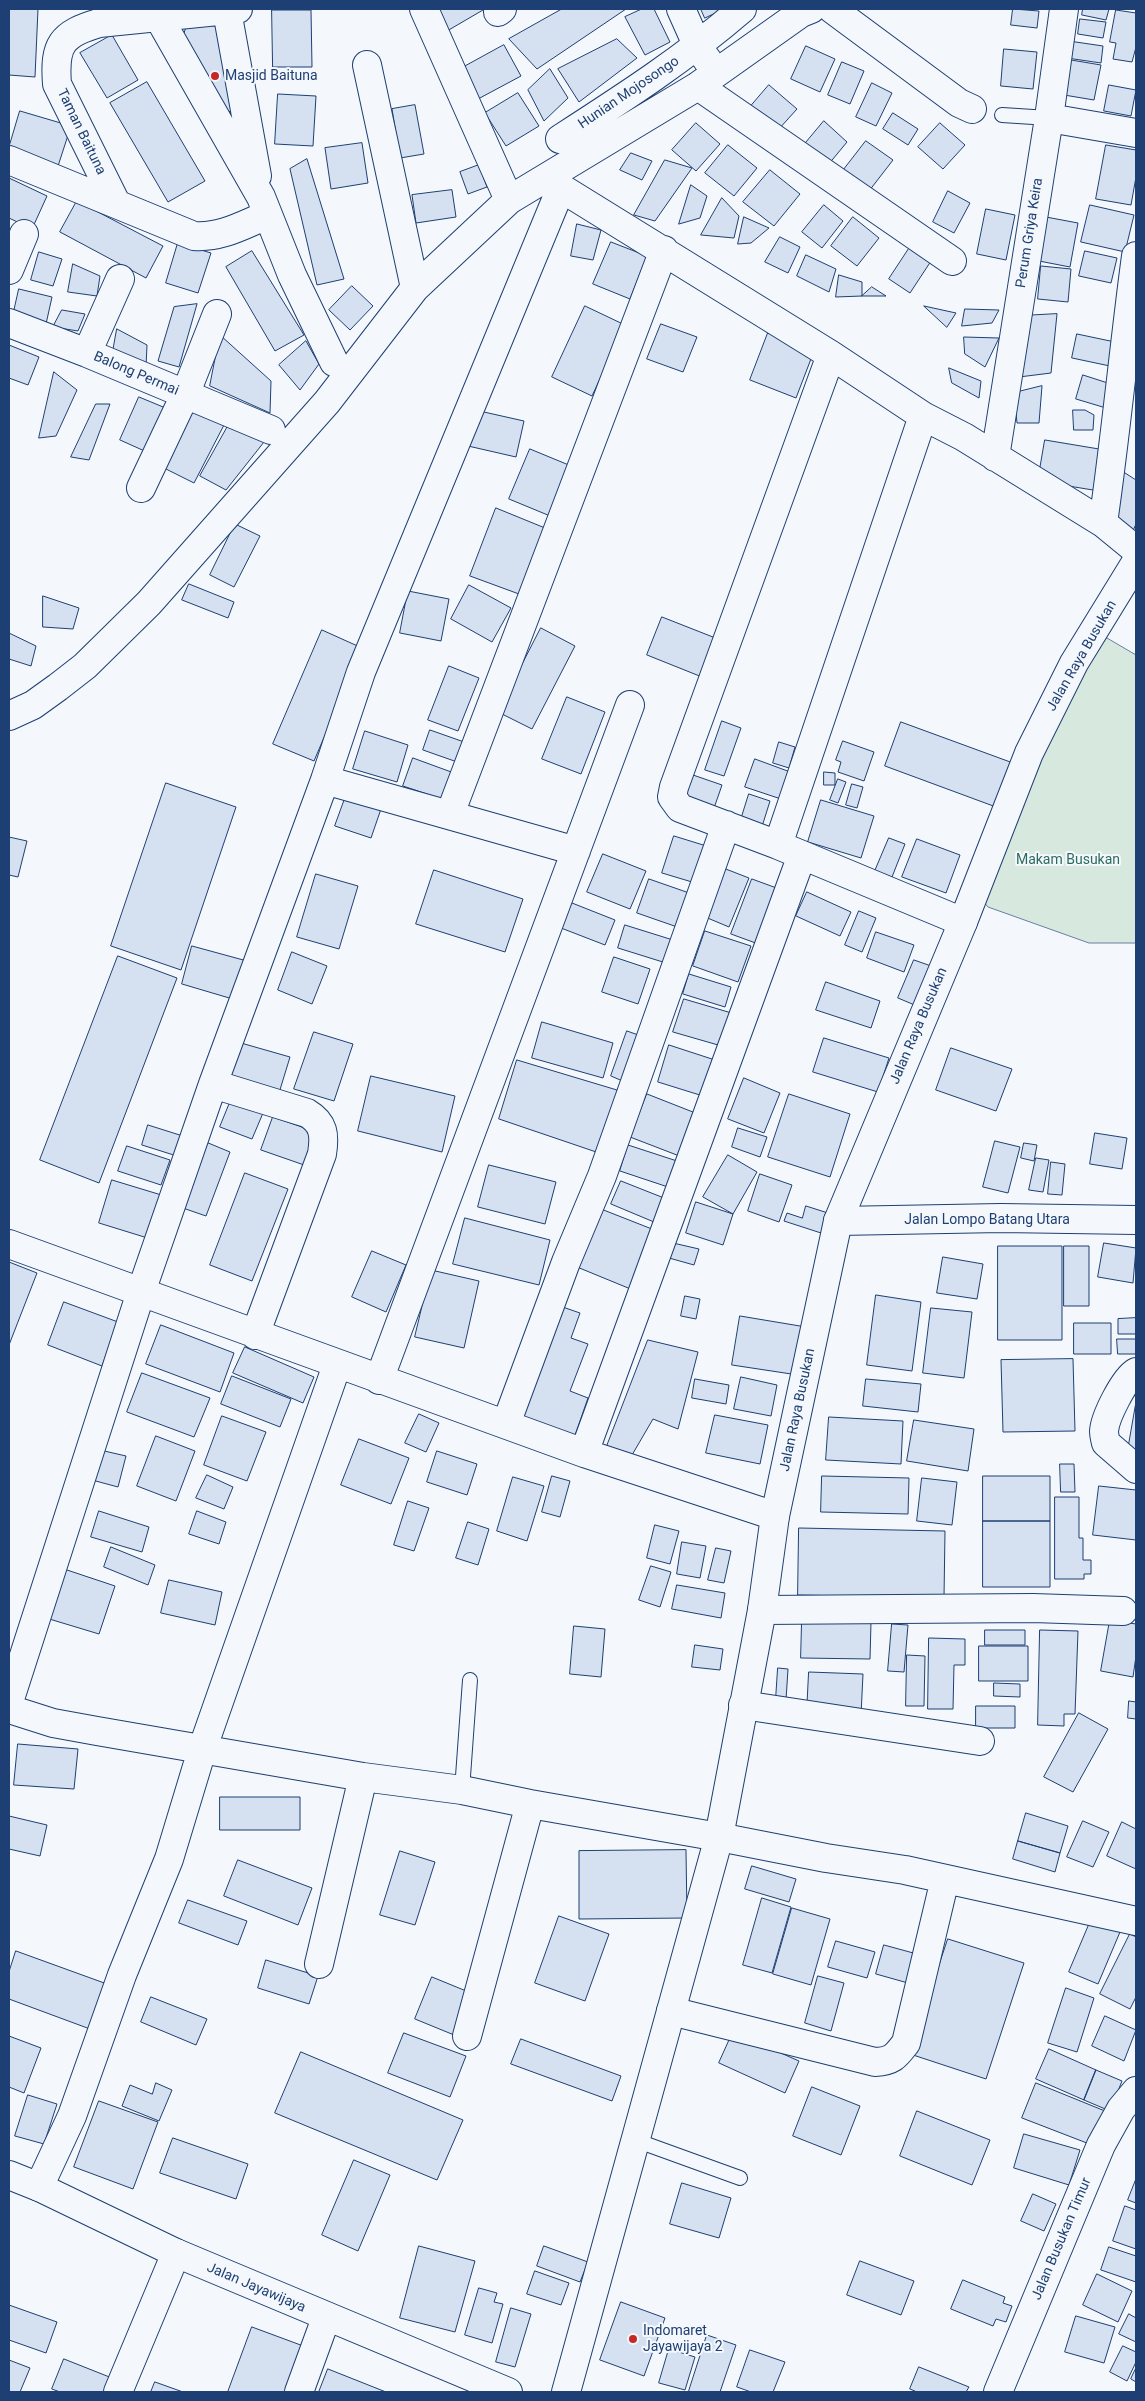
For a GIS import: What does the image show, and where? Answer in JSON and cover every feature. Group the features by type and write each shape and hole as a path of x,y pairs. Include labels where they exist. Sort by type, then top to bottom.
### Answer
{"street":[{"path":"424,9 509,200"},
{"path":"680,9 698,47 707,79 952,261"},
{"name":"Hunian Mojosongo","path":"560,139 698,47 742,9"},
{"path":"9,716 33,705 85,666 149,603 327,402 415,288 509,200 554,183 801,13 811,9"},
{"path":"832,9 959,102 972,109"},
{"name":"Perum Griya Keira","path":"995,457 1049,118 1064,9"},
{"name":"Taman Baituna","path":"116,203 58,84 56,64 58,51 65,38 78,29 98,23 233,10 264,206"},
{"name":"Taman Baituna","path":"159,18 264,206 292,275 334,362"},
{"path":"367,65 415,288"},
{"path":"1049,118 1136,133"},
{"name":"Taman Baituna","path":"9,160 194,236 208,237 223,234 264,206"},
{"path":"554,183 831,354 924,416 1103,523 1136,550"},
{"path":"9,1702 141,1292 213,1084 325,780 361,672 554,183"},
{"path":"9,270 24,234"},
{"path":"450,814 664,250"},
{"path":"1103,523 1117,426 1121,366 1136,256"},
{"name":"Balong Permai","path":"87,353 120,279"},
{"name":"Balong Permai","path":"141,488 185,395 217,314"},
{"name":"Balong Permai","path":"9,323 87,353 272,430"},
{"path":"831,354 672,796 680,808 790,850 963,922"},
{"path":"584,1453 790,850 924,416"},
{"name":"Jalan Raya Busukan","path":"566,2392 719,1836 762,1610 775,1516 838,1221 963,922 1029,753 1074,663 1136,562"},
{"path":"379,1380 630,704"},
{"path":"325,780 576,851"},
{"path":"506,1424 566,1262 602,1176 726,825"},
{"path":"213,1084 307,1112 317,1119 323,1129 325,1140 322,1154 255,1334"},
{"name":"Jalan Lompo Batang Utara","path":"838,1221 1000,1218 1136,1220"},
{"path":"9,1244 584,1453 775,1516"},
{"path":"39,2187 72,2116 122,1975 168,1859 202,1750 337,1364"},
{"path":"1136,1372 1123,1388 1112,1408 1104,1431 1106,1443 1136,1469"},
{"path":"762,1610 1033,1608 1123,1611"},
{"path":"744,1705 980,1741"},
{"path":"9,1709 53,1723 202,1750 363,1777 462,1790 530,1804 719,1836 826,1858 905,1870 1136,1922"},
{"path":"319,1964 363,1777"},
{"path":"467,2036 530,1804"},
{"path":"671,2011 875,2062 888,2061 897,2055 906,2043 945,1879"},
{"name":"Jalan Busukan Timur","path":"998,2392 1101,2145 1121,2109 1136,2090"},
{"name":"Jalan Jayawijaya","path":"9,2175 39,2187 176,2253 326,2318 508,2392"},
{"path":"118,2392 176,2253"},
{"path":"299,2392 326,2318"}],"lane":[{"path":"1002,115 1049,118"},
{"path":"462,1790 470,1680"},
{"path":"635,2140 740,2178"}],"green space":[{"name":"Makam Busukan","path":"1107,638 1136,655 1136,943 1089,943 988,907 982,900 1016,802 1087,658"}],"building":[{"path":"9,9 38,9 35,77 9,75"},
{"path":"434,9 483,9 483,10 447,31"},
{"path":"562,9 626,9 537,69 509,39"},
{"path":"642,9 654,9 670,42 645,55 625,17"},
{"path":"701,9 724,9 705,18"},
{"path":"1013,9 1039,11 1037,28 1011,25"},
{"path":"1083,9 1109,9 1106,20 1082,15"},
{"path":"272,10 311,10 312,67 273,67"},
{"path":"1116,10 1136,13 1136,47 1132,62 1113,59 1116,43 1110,42"},
{"path":"1080,19 1106,22 1103,38 1078,34"},
{"name":"Masjid Baituna","path":"221,22 239,107 220,116 180,45 187,24"},
{"path":"112,35 138,80 107,98 80,53"},
{"path":"617,39 637,58 579,102 558,69"},
{"path":"1069,41 1103,46 1101,63 1067,58"},
{"path":"504,45 521,76 478,99 462,68"},
{"path":"806,46 835,59 820,92 791,79"},
{"path":"1004,49 1037,52 1033,89 1001,86"},
{"path":"1071,60 1101,65 1094,100 1064,95"},
{"path":"842,62 864,71 850,104 828,95"},
{"path":"550,69 568,98 544,121 528,90"},
{"path":"147,82 205,181 168,202 110,103"},
{"path":"872,83 892,93 876,126 856,117"},
{"path":"769,85 797,109 778,130 751,106"},
{"path":"1109,85 1136,90 1131,116 1104,111"},
{"path":"518,93 539,126 506,146 485,113"},
{"path":"278,94 316,96 313,146 275,144"},
{"path":"415,105 424,154 400,158 392,109"},
{"path":"20,111 71,126 58,166 9,148"},
{"path":"893,113 918,129 908,145 883,129"},
{"path":"824,121 847,142 828,165 804,145"},
{"path":"696,123 720,144 696,171 672,150"},
{"path":"940,123 965,145 943,169 918,147"},
{"path":"866,141 893,160 869,191 842,172"},
{"path":"362,143 368,183 331,189 325,148"},
{"path":"728,145 757,168 734,196 705,173"},
{"path":"1106,145 1136,150 1136,177 1131,205 1096,199"},
{"path":"631,153 652,161 642,180 620,170"},
{"path":"307,159 344,279 317,285 290,169"},
{"path":"665,160 692,168 655,221 634,215"},
{"path":"479,165 487,187 468,194 460,172"},
{"path":"770,170 800,194 774,226 743,202"},
{"path":"9,178 47,196 32,229 9,218"},
{"path":"691,185 707,196 700,218 679,224"},
{"path":"452,190 456,217 416,223 412,195"},
{"path":"948,191 970,203 954,233 933,222"},
{"path":"722,198 739,216 734,238 701,235"},
{"path":"77,201 163,246 146,278 60,232"},
{"path":"824,205 843,221 822,248 802,232"},
{"path":"1090,205 1134,215 1125,252 1081,242"},
{"path":"986,209 1015,215 1006,260 977,254"},
{"path":"744,217 769,228 751,243 738,244"},
{"path":"853,217 879,238 857,266 831,246"},
{"path":"1046,217 1078,223 1070,267 1039,261"},
{"path":"577,224 601,230 593,260 571,256"},
{"path":"780,237 800,247 788,273 765,262"},
{"path":"611,242 647,256 630,299 593,284"},
{"path":"178,243 211,253 198,293 166,283"},
{"path":"912,244 933,258 910,293 889,279"},
{"path":"252,251 304,335 275,351 226,267"},
{"path":"1085,251 1117,258 1111,283 1079,276"},
{"path":"39,252 62,259 53,286 31,280"},
{"path":"806,255 836,269 829,292 797,276"},
{"path":"73,264 100,276 97,296 68,292"},
{"path":"1041,266 1071,269 1068,302 1038,299"},
{"path":"839,275 862,282 862,296 836,297"},
{"path":"352,286 373,306 350,330 329,310"},
{"path":"872,287 886,296 862,296"},
{"path":"19,289 52,297 46,324 13,316"},
{"path":"197,304 179,367 158,361 174,307"},
{"path":"585,306 625,325 592,396 552,377"},
{"path":"924,306 956,313 947,327"},
{"path":"965,309 999,310 992,323 962,326"},
{"path":"62,310 85,314 78,331 53,327"},
{"path":"1057,314 1051,373 1019,377 1021,316"},
{"path":"661,324 697,337 683,372 647,359"},
{"path":"117,329 147,345 146,367 112,357"},
{"path":"768,333 814,351 796,398 750,380"},
{"path":"1077,334 1115,342 1110,366 1072,358"},
{"path":"220,335 271,381 270,413 210,386"},
{"path":"964,337 999,338 985,367 965,354"},
{"path":"306,341 319,364 300,390 279,365"},
{"path":"9,345 39,357 28,385 9,378"},
{"path":"949,368 981,381 979,398 952,383"},
{"path":"54,372 77,390 56,436 39,438"},
{"path":"1083,375 1114,385 1106,408 1076,399"},
{"path":"1042,386 1039,423 1017,423 1014,393"},
{"path":"139,397 168,409 149,453 120,440"},
{"path":"96,404 110,404 89,460 71,457"},
{"path":"190,407 224,425 194,483 160,466"},
{"path":"475,410 524,421 516,457 468,446"},
{"path":"1073,410 1085,410 1094,415 1093,430 1074,430"},
{"path":"228,426 264,442 226,490 200,476"},
{"path":"1045,440 1105,450 1099,491 1038,481"},
{"path":"530,449 576,468 555,518 509,499"},
{"path":"1122,471 1136,480 1136,524 1132,533 1117,517"},
{"path":"496,508 545,528 519,594 470,576"},
{"path":"235,524 260,536 234,587 210,575"},
{"path":"189,584 234,602 228,618 182,600"},
{"path":"469,585 511,608 492,642 451,619"},
{"path":"408,591 449,599 441,641 400,633"},
{"path":"43,596 79,608 73,629 43,627"},
{"path":"662,617 718,639 702,677 647,655"},
{"path":"541,628 575,646 532,729 498,712"},
{"path":"322,630 362,648 314,761 273,744"},
{"path":"9,633 36,646 31,666 9,659"},
{"path":"449,666 479,678 458,731 428,720"},
{"path":"567,697 605,712 581,774 542,759"},
{"path":"722,721 741,728 724,776 705,770"},
{"path":"901,722 1013,763 996,807 885,766"},
{"path":"430,730 467,743 460,763 423,750"},
{"path":"365,731 408,745 397,782 353,769"},
{"path":"843,741 874,752 864,781 838,772 841,762 836,760"},
{"path":"779,742 795,747 789,768 773,763"},
{"path":"413,758 454,773 445,800 403,786"},
{"path":"755,759 793,773 784,800 745,787"},
{"path":"824,772 835,773 835,785 824,785"},
{"path":"693,775 722,785 713,811 684,801"},
{"path":"838,779 846,782 838,803 830,800"},
{"path":"166,783 236,807 181,970 111,946"},
{"path":"852,784 863,787 857,808 846,805"},
{"path":"347,793 382,806 371,838 335,826"},
{"path":"749,794 770,801 760,833 739,826"},
{"path":"821,800 874,816 861,858 808,842"},
{"path":"674,836 713,848 702,885 662,873"},
{"path":"9,837 27,841 18,877 9,875"},
{"path":"889,838 905,844 892,877 875,871"},
{"path":"917,839 960,855 946,893 902,877"},
{"path":"603,854 646,871 630,909 587,892"},
{"path":"718,866 749,878 729,927 698,914"},
{"path":"434,870 523,899 505,952 416,924"},
{"path":"316,874 358,886 339,949 297,937"},
{"path":"649,879 695,895 683,929 637,913"},
{"path":"752,879 782,890 761,945 731,934"},
{"path":"807,892 851,912 840,936 796,916"},
{"path":"572,903 615,920 605,945 561,928"},
{"path":"859,911 876,918 862,952 845,945"},
{"path":"625,925 673,940 666,963 618,948"},
{"path":"705,931 751,946 738,982 693,966"},
{"path":"876,932 914,945 904,972 867,958"},
{"path":"192,946 247,961 236,1000 182,984"},
{"path":"292,952 327,966 312,1004 278,990"},
{"path":"118,956 177,978 99,1183 40,1160"},
{"path":"614,957 650,969 638,1004 602,992"},
{"path":"914,960 934,967 917,1006 898,998"},
{"path":"689,974 731,987 725,1007 683,994"},
{"path":"826,982 880,1001 871,1028 816,1010"},
{"path":"684,999 735,1014 725,1047 673,1032"},
{"path":"542,1022 613,1043 603,1078 532,1058"},
{"path":"627,1031 644,1037 627,1083 611,1076"},
{"path":"314,1032 353,1044 334,1101 294,1089"},
{"path":"824,1038 889,1058 878,1092 813,1072"},
{"path":"241,1043 290,1057 279,1093 230,1078"},
{"path":"669,1045 715,1060 703,1096 658,1082"},
{"path":"951,1048 1012,1069 996,1111 936,1090"},
{"path":"517,1060 627,1093 608,1156 499,1119"},
{"path":"371,1076 455,1096 442,1152 358,1131"},
{"path":"744,1078 780,1093 764,1133 728,1119"},
{"path":"647,1094 698,1114 682,1157 630,1137"},
{"path":"789,1094 850,1114 830,1177 768,1157"},
{"path":"231,1100 263,1113 252,1139 220,1127"},
{"path":"273,1117 319,1133 307,1166 261,1150"},
{"path":"148,1125 186,1137 180,1157 142,1145"},
{"path":"738,1128 767,1137 760,1157 732,1147"},
{"path":"1095,1133 1127,1138 1122,1169 1090,1164"},
{"path":"201,1140 230,1152 206,1216 177,1206"},
{"path":"995,1141 1020,1147 1008,1193 983,1187"},
{"path":"1024,1143 1037,1145 1034,1161 1021,1158"},
{"path":"628,1145 677,1161 668,1187 620,1171"},
{"path":"127,1146 170,1160 161,1185 118,1171"},
{"path":"728,1155 757,1172 733,1214 703,1197"},
{"path":"1036,1158 1049,1160 1043,1192 1029,1190"},
{"path":"1051,1162 1065,1164 1062,1195 1048,1194"},
{"path":"489,1165 556,1182 545,1224 478,1207"},
{"path":"245,1173 288,1189 252,1281 210,1265"},
{"path":"760,1174 792,1185 779,1222 748,1211"},
{"path":"112,1180 168,1197 154,1240 99,1223"},
{"path":"621,1181 664,1198 654,1222 611,1204"},
{"path":"696,1202 733,1214 723,1245 686,1233"},
{"path":"806,1206 828,1213 821,1233 784,1221 787,1213 802,1218"},
{"path":"601,1209 657,1231 633,1290 577,1267"},
{"path":"465,1218 550,1240 539,1285 453,1264"},
{"path":"673,1243 699,1249 694,1265 669,1258"},
{"path":"1104,1243 1136,1248 1133,1283 1098,1277"},
{"path":"998,1246 1062,1246 1062,1340 998,1340"},
{"path":"1064,1246 1089,1246 1089,1306 1064,1306"},
{"path":"372,1251 406,1265 386,1312 352,1297"},
{"path":"943,1257 983,1264 977,1299 937,1293"},
{"path":"9,1262 37,1273 9,1345"},
{"path":"431,1270 479,1281 464,1348 415,1337"},
{"path":"876,1295 921,1302 912,1371 867,1365"},
{"path":"685,1296 700,1299 696,1319 681,1316"},
{"path":"64,1302 118,1322 102,1366 48,1345"},
{"path":"554,1304 580,1313 571,1338 588,1344 570,1391 588,1398 573,1441 511,1418"},
{"path":"931,1308 972,1312 964,1378 923,1373"},
{"path":"740,1316 806,1327 798,1375 732,1365"},
{"path":"1136,1318 1136,1334 1118,1334 1118,1319"},
{"path":"1074,1323 1111,1323 1111,1354 1074,1354"},
{"path":"161,1325 234,1353 220,1392 146,1364"},
{"path":"1117,1339 1136,1339 1136,1354 1118,1354"},
{"path":"648,1340 698,1352 678,1429 653,1419 632,1455 607,1446"},
{"path":"245,1347 314,1377 303,1403 233,1373"},
{"path":"1073,1359 1075,1431 1003,1432 1001,1360"},
{"path":"142,1373 210,1398 194,1437 127,1412"},
{"path":"232,1376 291,1399 280,1427 221,1404"},
{"path":"741,1377 777,1385 771,1416 734,1409"},
{"path":"695,1379 729,1385 726,1404 692,1398"},
{"path":"866,1379 921,1384 918,1412 863,1406"},
{"path":"1136,1402 1136,1451 1128,1450"},
{"path":"419,1414 439,1423 426,1452 405,1443"},
{"path":"715,1415 768,1425 760,1464 706,1453"},
{"path":"222,1416 266,1432 247,1481 204,1465"},
{"path":"829,1417 903,1421 901,1464 826,1460"},
{"path":"914,1420 974,1429 968,1471 907,1461"},
{"path":"156,1436 195,1451 176,1501 137,1486"},
{"path":"359,1439 409,1458 391,1504 341,1485"},
{"path":"100,1450 126,1456 118,1487 92,1480"},
{"path":"437,1451 477,1464 467,1495 427,1482"},
{"path":"1060,1464 1074,1464 1075,1492 1061,1492"},
{"path":"207,1475 233,1487 224,1509 196,1498"},
{"path":"552,1476 570,1481 560,1517 542,1512"},
{"path":"822,1476 909,1478 908,1514 821,1512"},
{"path":"983,1476 1050,1476 1050,1521 983,1521"},
{"path":"513,1477 544,1486 527,1541 497,1531"},
{"path":"922,1478 957,1482 952,1525 917,1521"},
{"path":"1099,1486 1136,1490 1136,1540 1093,1535"},
{"path":"1055,1497 1079,1497 1079,1538 1083,1538 1083,1560 1091,1560 1091,1574 1084,1574 1084,1579 1055,1579"},
{"path":"408,1501 429,1508 414,1551 394,1545"},
{"path":"99,1511 149,1527 142,1552 91,1537"},
{"path":"197,1511 226,1522 219,1544 189,1534"},
{"path":"983,1521 1050,1521 1050,1587 983,1587"},
{"path":"468,1522 489,1529 478,1565 456,1558"},
{"path":"655,1525 679,1531 670,1564 647,1558"},
{"path":"799,1528 945,1531 944,1598 798,1595"},
{"path":"682,1542 706,1546 700,1578 677,1574"},
{"path":"111,1547 155,1565 148,1585 104,1567"},
{"path":"716,1548 731,1551 724,1583 708,1580"},
{"path":"651,1566 671,1572 660,1607 639,1600"},
{"path":"61,1568 115,1586 99,1634 46,1618"},
{"path":"169,1580 222,1592 215,1625 161,1613"},
{"path":"677,1585 725,1593 721,1618 672,1609"},
{"path":"1110,1620 1136,1624 1136,1656 1133,1677 1101,1671"},
{"path":"802,1621 871,1622 870,1659 801,1658"},
{"path":"892,1624 908,1625 904,1672 888,1671"},
{"path":"574,1626 605,1629 601,1677 570,1674"},
{"path":"985,1630 1025,1630 1025,1645 985,1645"},
{"path":"1040,1630 1078,1631 1075,1714 1064,1714 1064,1726 1038,1725"},
{"path":"929,1638 965,1639 965,1665 954,1665 953,1709 928,1709"},
{"path":"695,1645 723,1649 720,1670 692,1667"},
{"path":"979,1646 1028,1646 1028,1681 979,1681"},
{"path":"907,1655 925,1656 924,1706 906,1706"},
{"path":"778,1668 788,1669 786,1700 776,1699"},
{"path":"809,1672 863,1674 861,1715 807,1712"},
{"path":"994,1683 1020,1684 1020,1697 994,1696"},
{"path":"1129,1701 1136,1702 1136,1719 1128,1718"},
{"path":"976,1706 1015,1706 1015,1728 976,1728"},
{"path":"1079,1713 1108,1729 1073,1792 1044,1777"},
{"path":"18,1744 78,1749 74,1789 14,1785"},
{"path":"220,1797 300,1797 300,1830 220,1830"},
{"path":"1026,1813 1068,1826 1060,1853 1018,1841"},
{"path":"9,1816 47,1825 40,1856 9,1849"},
{"path":"1083,1821 1109,1832 1093,1867 1067,1857"},
{"path":"1122,1822 1136,1829 1136,1869 1107,1856"},
{"path":"1018,1841 1060,1853 1055,1872 1013,1859"},
{"path":"686,1850 687,1918 579,1919 579,1851"},
{"path":"400,1851 435,1862 415,1925 380,1915"},
{"path":"238,1860 312,1888 298,1925 224,1896"},
{"path":"752,1866 796,1879 789,1902 745,1889"},
{"path":"762,1898 791,1907 772,1973 743,1965"},
{"path":"188,1900 247,1921 238,1945 179,1923"},
{"path":"792,1908 830,1919 811,1985 773,1974"},
{"path":"559,1916 609,1934 585,2001 535,1983"},
{"path":"1091,1920 1120,1932 1098,1984 1069,1972"},
{"path":"1130,1934 1136,1937 1136,1997 1130,2009 1100,1994"},
{"path":"948,1939 1024,1963 986,2079 910,2054"},
{"path":"836,1941 875,1952 867,1978 828,1967"},
{"path":"884,1945 917,1954 908,1983 876,1974"},
{"path":"16,1951 107,1984 90,2029 9,1999 9,1972"},
{"path":"266,1960 318,1976 309,2004 258,1988"},
{"path":"818,1976 844,1983 831,2031 805,2023"},
{"path":"432,1977 476,1995 459,2037 415,2019"},
{"path":"1066,1988 1094,1998 1077,2052 1048,2043"},
{"path":"151,1997 207,2019 196,2045 141,2022"},
{"path":"1105,2016 1136,2030 1124,2061 1092,2046"},
{"path":"733,2032 799,2061 785,2093 719,2063"},
{"path":"404,2033 466,2056 450,2097 388,2073"},
{"path":"9,2036 41,2048 24,2093 9,2087"},
{"path":"521,2039 621,2076 612,2101 511,2064"},
{"path":"1049,2049 1096,2070 1084,2100 1036,2079"},
{"path":"301,2052 463,2120 437,2180 275,2113"},
{"path":"1096,2070 1122,2081 1110,2111 1084,2100"},
{"path":"156,2083 172,2090 159,2121 122,2106 130,2085 152,2094"},
{"path":"1036,2083 1105,2111 1092,2145 1022,2118"},
{"path":"812,2087 860,2106 841,2155 793,2136"},
{"path":"28,2095 57,2104 44,2144 15,2136"},
{"path":"99,2101 158,2122 133,2189 74,2167"},
{"path":"917,2111 990,2140 972,2185 900,2156"},
{"path":"1024,2134 1080,2150 1069,2185 1014,2168"},
{"path":"173,2138 248,2164 236,2199 160,2173"},
{"path":"354,2160 390,2175 358,2251 322,2235"},
{"path":"1136,2179 1136,2203 1128,2200"},
{"path":"682,2183 731,2198 719,2238 670,2224"},
{"path":"1033,2194 1056,2204 1044,2231 1021,2221"},
{"path":"1125,2206 1136,2210 1136,2249 1113,2241"},
{"path":"419,2246 475,2261 455,2332 400,2318"},
{"path":"544,2246 588,2262 580,2282 537,2266"},
{"path":"1109,2247 1136,2256 1136,2282 1101,2270"},
{"path":"860,2261 914,2281 901,2315 847,2295"},
{"path":"535,2271 569,2283 561,2305 527,2294"},
{"path":"1097,2274 1132,2291 1118,2322 1083,2305"},
{"path":"963,2280 1005,2297 1003,2303 1012,2306 1006,2322 996,2319 993,2326 951,2309"},
{"path":"479,2288 497,2293 494,2302 503,2304 492,2343 465,2335"},
{"name":"Indomaret Jayawijaya 2","path":"621,2302 665,2318 644,2376 600,2360"},
{"path":"9,2305 57,2322 46,2353 9,2340"},
{"path":"511,2308 531,2314 515,2367 496,2362"},
{"path":"1129,2314 1136,2318 1136,2342 1119,2334"},
{"path":"1076,2316 1115,2327 1104,2363 1065,2352"},
{"path":"252,2327 306,2347 289,2392 228,2392"},
{"path":"707,2335 736,2345 720,2392 691,2392 689,2391"},
{"path":"1123,2346 1136,2352 1136,2362 1127,2381 1110,2372"},
{"path":"669,2349 695,2357 685,2390 659,2383"},
{"path":"750,2350 785,2362 773,2392 751,2392 737,2387"},
{"path":"64,2359 117,2380 113,2392 60,2392 52,2389"},
{"path":"9,2360 30,2368 20,2392 9,2392"},
{"path":"919,2367 969,2387 966,2392 917,2392 910,2389"},
{"path":"1136,2368 1136,2382 1131,2379"},
{"path":"328,2369 386,2392 319,2392"},
{"path":"155,2382 183,2392 151,2392"}],"place":[{"name":"Masjid Baituna","path":"215,76"},
{"name":"Indomaret Jayawijaya 2","path":"633,2339"}]}
